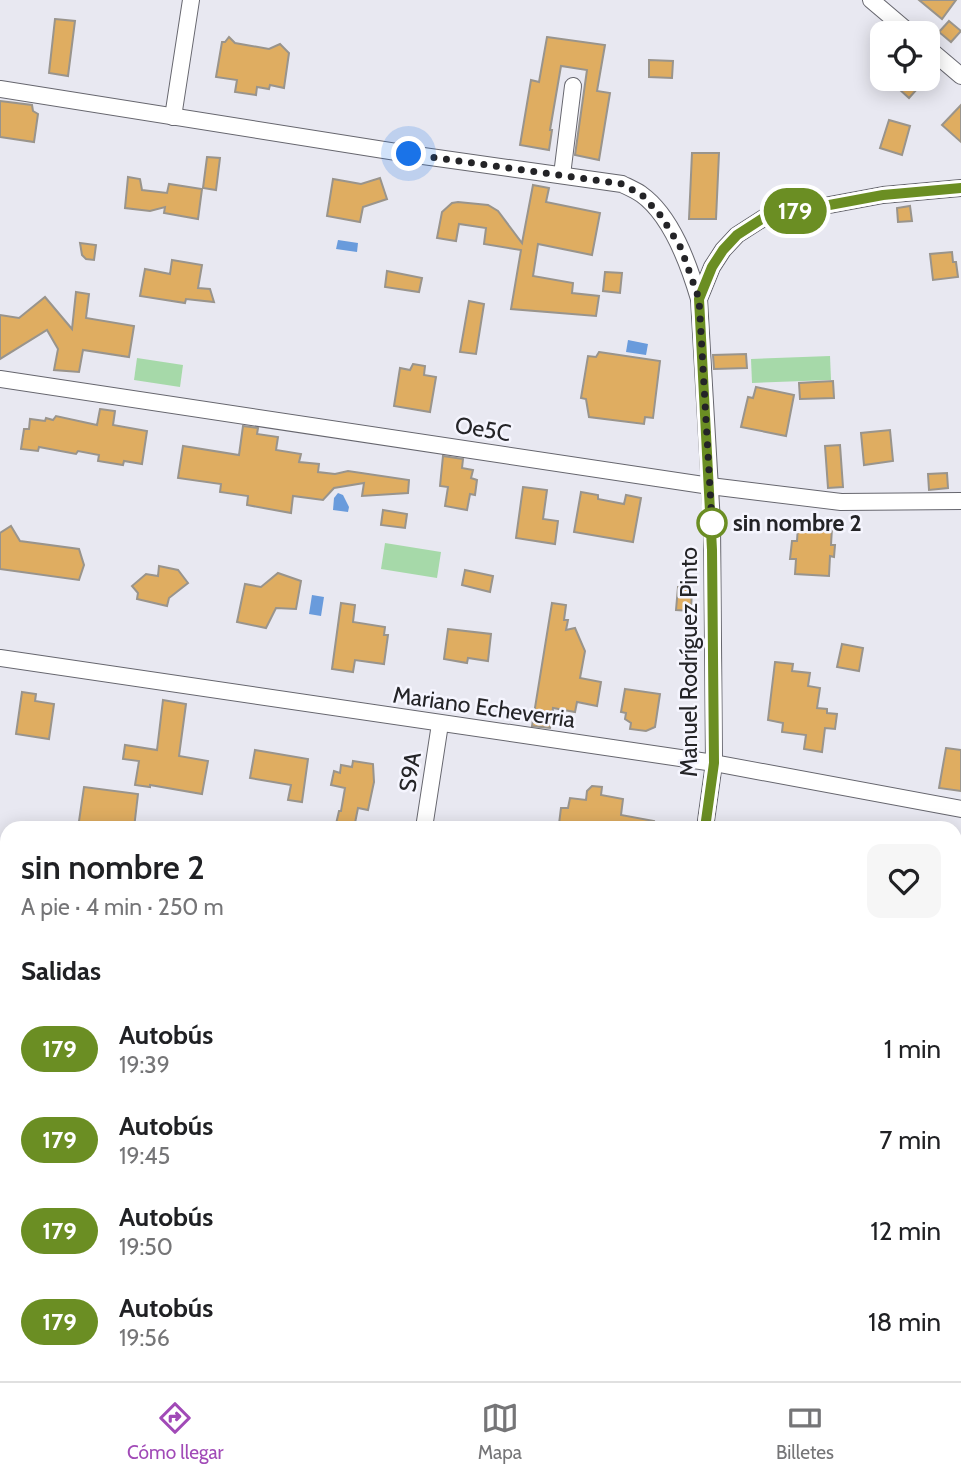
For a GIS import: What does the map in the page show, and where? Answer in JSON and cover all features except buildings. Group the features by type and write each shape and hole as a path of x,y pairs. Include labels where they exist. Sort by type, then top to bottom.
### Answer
{"street":[{"path":"173,117 191,0"},
{"path":"871,0 896,21"},
{"path":"940,58 961,76"},
{"path":"562,175 573,86"},
{"path":"0,89 622,184 642,195 661,216 681,248 699,299"},
{"name":"Manuel Rodríguez Pinto","path":"706,821 714,763 712,523 699,299 712,267 723,250 737,235 765,217 883,195 961,188"},
{"name":"Oe5C","path":"0,379 710,486 841,502 961,501"},
{"name":"Mariano Echeverria","path":"0,658 714,763 961,809"},
{"name":"S9A","path":"425,821 440,724"}],"green space":[{"path":"830,356 831,380 752,383 751,359"},
{"path":"137,358 183,365 180,387 134,380"},
{"path":"385,543 441,552 437,578 381,569"}],"water":[{"path":"338,240 358,243 357,252 336,249"},
{"path":"628,340 648,344 646,355 626,352"},
{"path":"338,493 343,495 349,507 348,512 333,510 334,498"},
{"path":"312,595 324,597 321,616 309,614"}],"bus line":[{"name":"179","path":"706,821 714,763 712,523 699,299 712,267 723,250 752,223 765,217 883,195 961,188"}],"place":[{"name":"sin nombre 2","path":"712,523"}],"route":[{"path":"409,154 622,184 642,195 661,216 681,248 699,299 712,523"}]}
